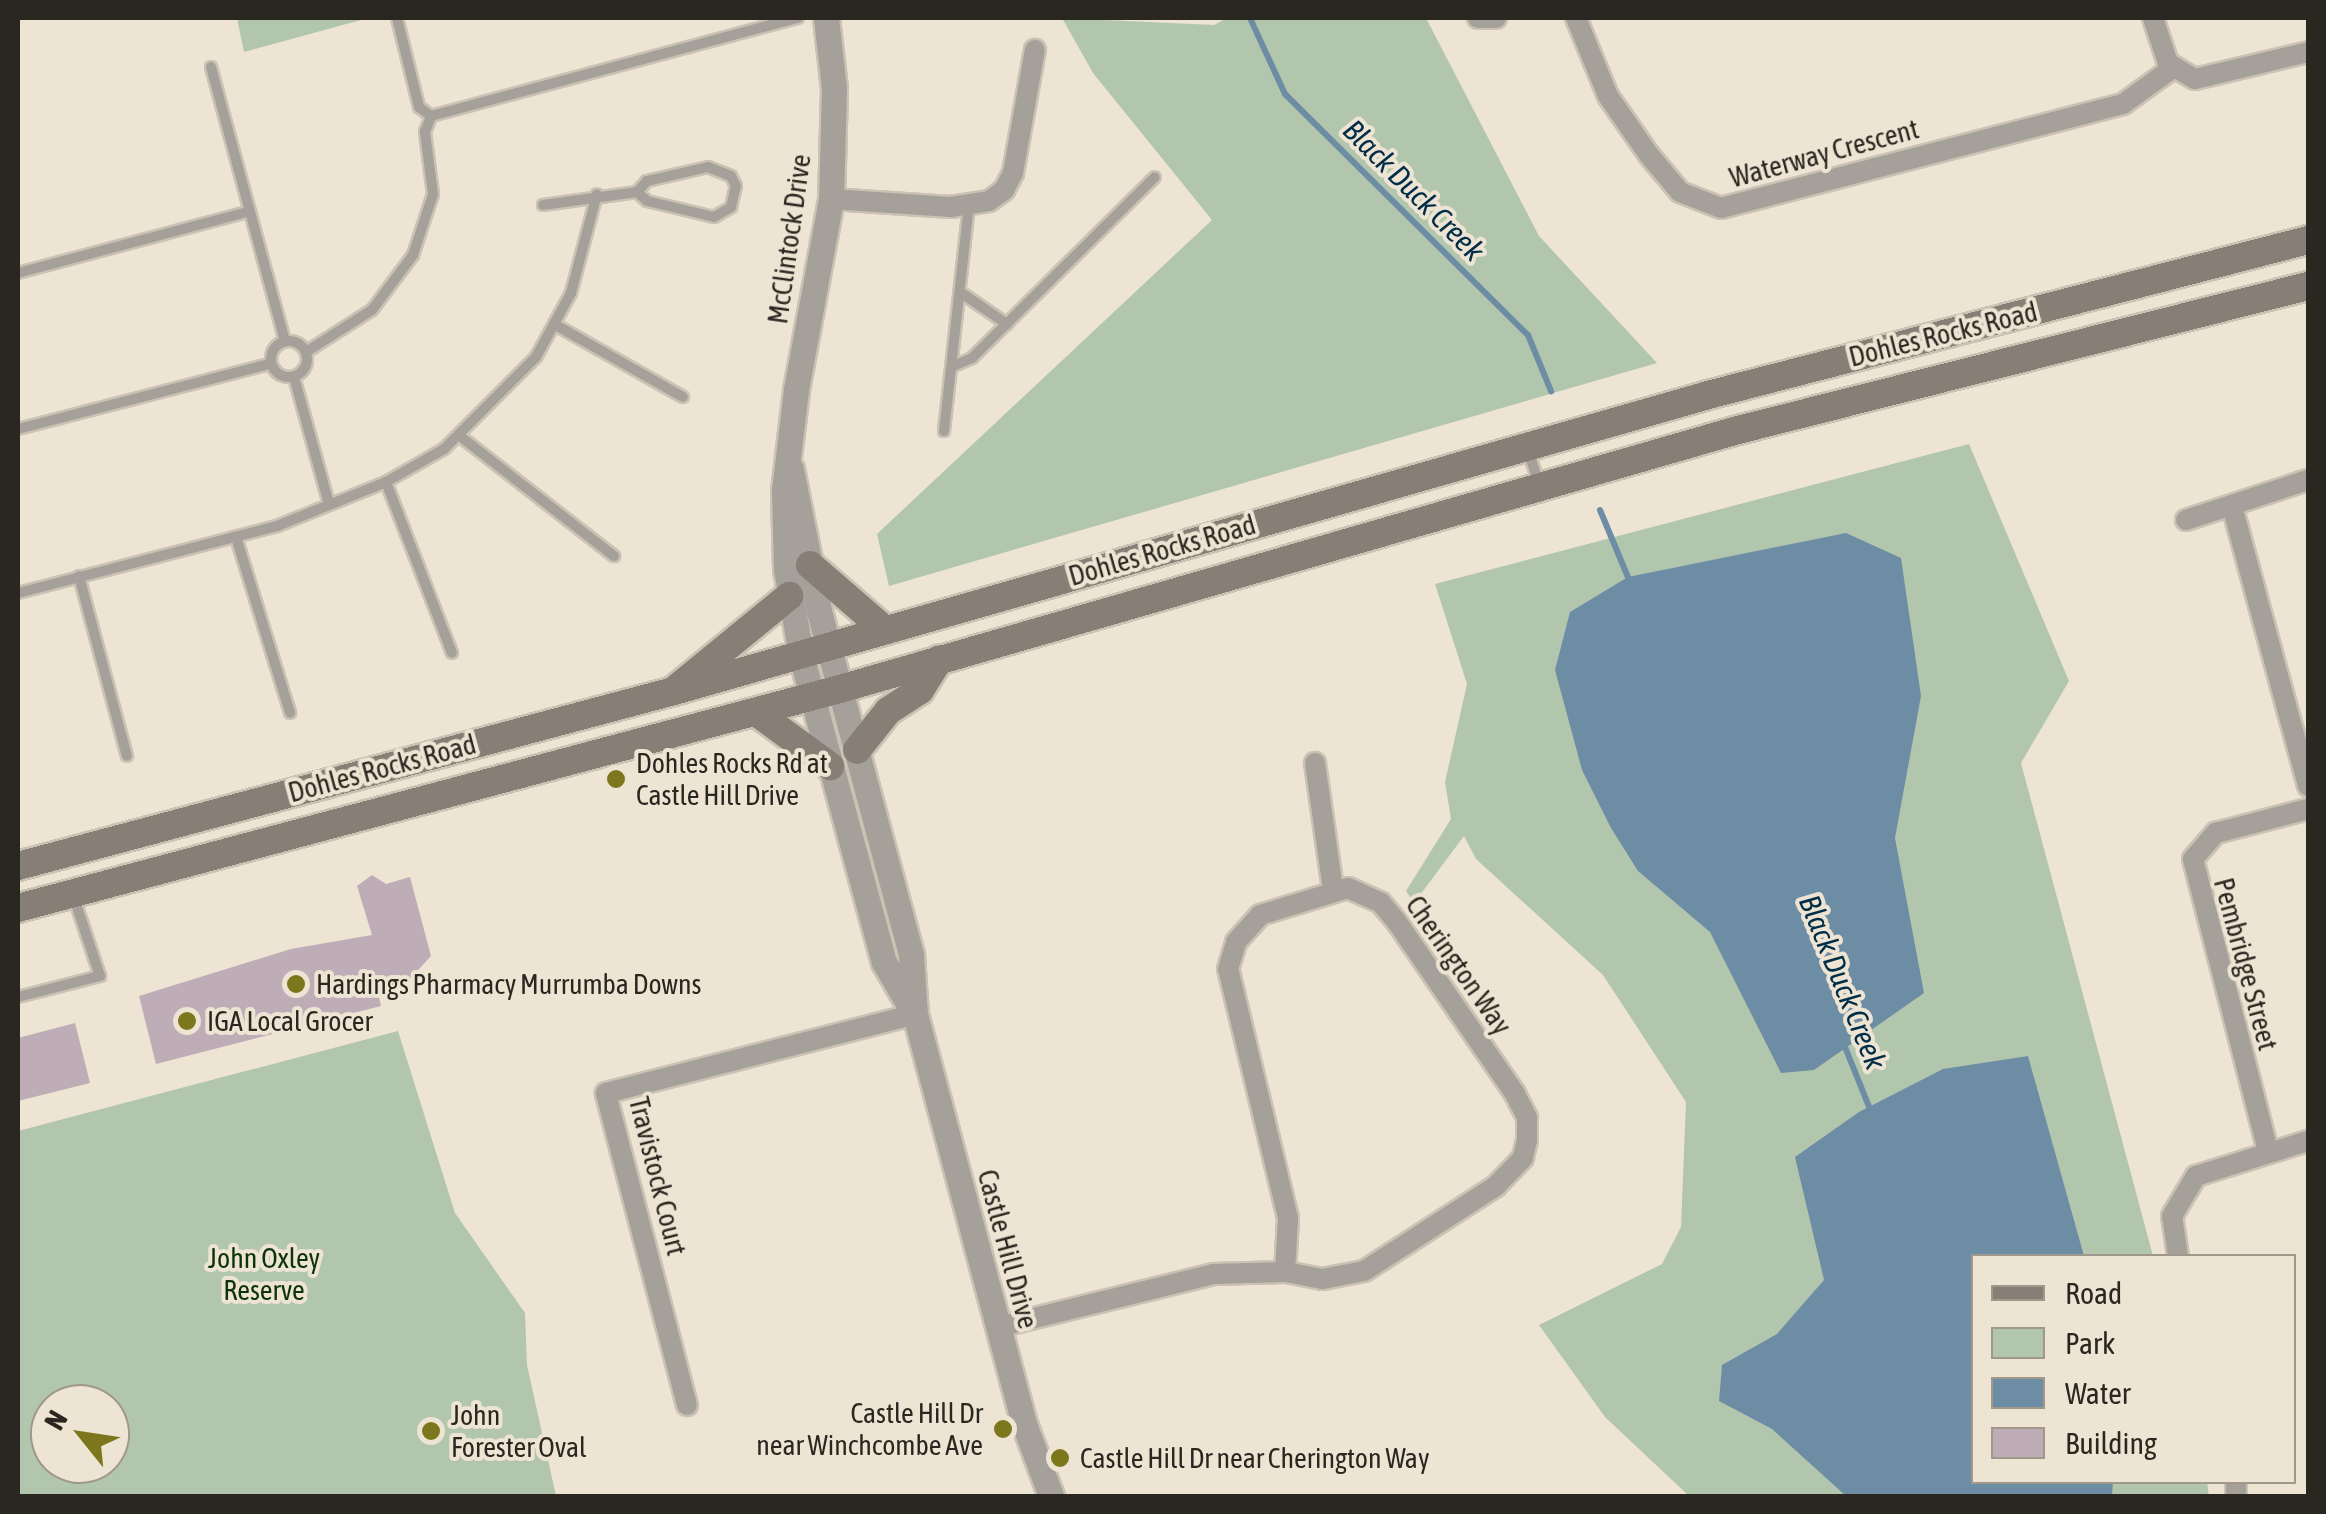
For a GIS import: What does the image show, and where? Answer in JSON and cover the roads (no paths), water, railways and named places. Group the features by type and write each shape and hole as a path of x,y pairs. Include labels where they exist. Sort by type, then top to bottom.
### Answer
{"main road":[{"name":"Dohles Rocks Road","path":"18,866 674,691 1526,444 2308,240"},
{"name":"Dohles Rocks Road","path":"18,908 840,689 1539,485 2308,286"},
{"path":"810,565 885,630"},
{"path":"674,691 790,596"},
{"path":"857,750 879,720 920,690 939,659"},
{"path":"756,712 830,766"}],"street":[{"name":"McClintock Drive","path":"811,697 790,596 784,492 791,469 796,390 831,199 834,88 826,18"},
{"path":"1478,18 1496,18"},
{"name":"Waterway Crescent","path":"1576,18 1608,96 1649,155 1680,192 1722,208 2123,104 2173,68"},
{"path":"2152,18 2173,68 2207,79 2308,52"},
{"path":"831,199 969,206 1004,190 1013,173 1035,50"},
{"name":"McClintock Drive","path":"791,469 840,689"},
{"path":"2186,520 2308,480"},
{"path":"2232,506 2308,786"},
{"name":"Castle Hill Drive","path":"840,689 911,956 914,1014 998,1327 1051,1496"},
{"name":"Castle Hill Drive","path":"811,697 884,962 914,1014"},
{"path":"1285,1272 1288,1218 1228,968 1236,942 1260,914 1332,889 1315,763"},
{"name":"Pembridge Street","path":"2268,1151 2193,858 2216,833 2308,809"},
{"name":"Cherington Way","path":"998,1327 1213,1274 1285,1272 1322,1279 1364,1271 1496,1186 1523,1158 1528,1140 1527,1118 1515,1094 1397,922 1364,892 1332,889"},
{"name":"Travistock Court","path":"686,1405 606,1093 914,1014"},
{"path":"2178,1254 2172,1216 2185,1187 2209,1170 2308,1141"}],"lane":[{"path":"397,18 418,106 431,116"},
{"path":"431,116 798,18"},
{"path":"211,67 284,342 306,352"},
{"path":"306,352 372,310 413,255 433,194 425,132 431,116"},
{"path":"543,205 597,194 636,192 647,182 708,168 721,169 736,186 731,207 714,218 647,201 636,192"},
{"path":"951,367 965,364 1155,177"},
{"path":"18,593 236,537 386,482 461,437 515,383 554,324 583,260 597,194"},
{"path":"944,430 969,206"},
{"path":"18,273 247,212"},
{"path":"960,292 1007,324"},
{"path":"554,324 684,397"},
{"path":"284,342 272,351 270,364 279,375 294,377 305,367 306,352"},
{"path":"18,429 270,364"},
{"path":"294,377 329,504"},
{"path":"461,437 614,556"},
{"path":"1526,444 1539,485"},
{"path":"386,482 452,653"},
{"path":"236,537 290,713"},
{"path":"80,576 127,756"},
{"path":"18,997 100,976 73,894"}],"water":[{"path":"1846,533 1901,558 1921,696 1895,838 1924,993 1814,1070 1781,1073 1710,932 1638,871 1611,828 1582,770 1555,670 1570,612 1628,577"},
{"path":"2028,1056 2083,1254 1971,1254 1971,1484 2113,1484 2112,1496 1846,1496 1772,1429 1719,1401 1722,1365 1777,1334 1824,1280 1795,1157 1859,1112 1943,1069"}],"waterway":[{"name":"Black Duck Creek","path":"1250,18 1285,94 1528,335 1551,391"},
{"name":"Black Duck Creek","path":"1600,510 1630,582"},
{"name":"Black Duck Creek","path":"1843,1042 1872,1114"}],"place":[{"name":"Dohles Rocks Rd at Castle Hill Drive","path":"616,779"},
{"name":"Hardings Pharmacy Murrumba Downs","path":"296,984"},
{"name":"IGA Local Grocer","path":"187,1021"},
{"name":"Castle Hill Dr near Winchcombe Ave","path":"1003,1429"},
{"name":"John Forester Oval","path":"431,1431"},
{"name":"Castle Hill Dr near Cherington Way","path":"1060,1458"}],"park label":[{"name":"John Oxley Reserve","path":"264,1274"}]}
